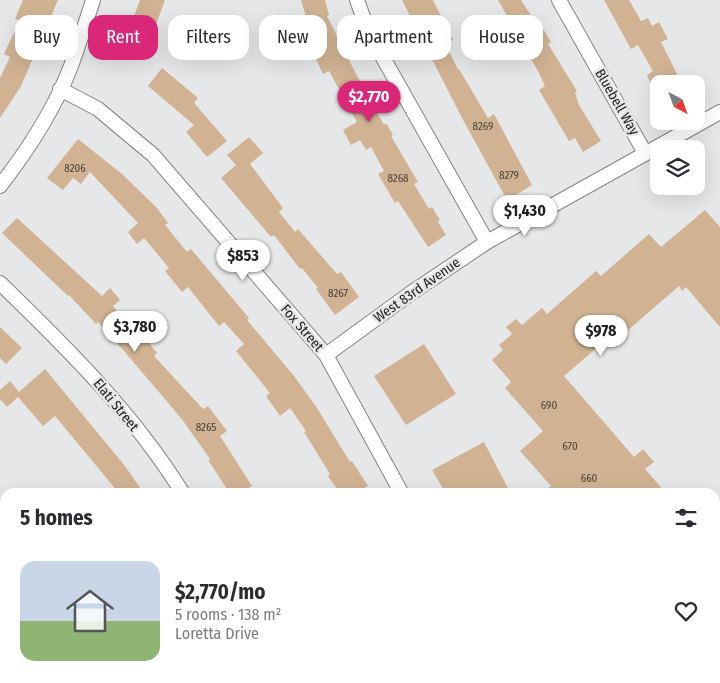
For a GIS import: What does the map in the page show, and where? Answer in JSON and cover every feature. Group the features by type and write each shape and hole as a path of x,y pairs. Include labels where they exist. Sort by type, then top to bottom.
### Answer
{"street":[{"path":"0,186 45,119 60,90 71,66 93,0"},
{"path":"357,0 368,31 487,242"},
{"name":"Bluebell Way","path":"559,0 645,153"},
{"name":"Fox Street","path":"60,90 98,109 153,155 326,355 399,488"},
{"name":"West 83rd Avenue","path":"326,355 411,293 487,242 720,112"},
{"name":"Elati Street","path":"0,283 76,356 131,422 179,488"}],"building":[{"path":"23,0 58,0 52,15 17,15"},
{"path":"140,0 165,0 158,19 158,15 134,15"},
{"path":"301,0 325,0 329,15 306,15"},
{"path":"402,0 433,0 440,15 410,15"},
{"path":"498,0 521,0 531,15 506,15"},
{"path":"604,0 629,0 641,21 648,18 652,26 659,22 668,39 661,42 678,75 650,75 650,82 647,75 653,71 638,45 631,49"},
{"path":"327,16 337,36 337,60 349,60 384,125 386,123 393,135 391,136 418,182 414,184 429,209 432,207 446,235 428,247 398,201 395,203 378,174 384,171 371,147 366,150 360,140 351,145 343,130 357,122 329,71 323,74 316,60 327,60"},
{"path":"543,29 551,42 548,44 577,91 575,93 579,105 601,141 583,152 575,138 569,141 539,90 545,86 532,60 543,60"},
{"path":"15,31 15,60 32,60 21,86 0,118 0,78 10,57 4,54"},
{"path":"451,56 488,118 494,114 532,185 507,200 433,60 451,60"},
{"path":"162,68 198,98 194,103 227,141 207,157 186,132 194,125 148,86"},
{"path":"249,137 263,153 250,164 283,208 279,212 295,232 298,229 337,274 341,272 359,297 335,315 316,289 318,288 302,268 300,269 274,235 271,237 221,178 236,165 227,155"},
{"path":"78,139 122,174 157,208 168,223 165,225 187,252 191,249 249,318 247,320 294,376 317,408 350,462 352,461 368,486 364,488 336,488 328,476 330,474 304,432 306,431 290,408 280,416 266,396 270,393 236,351 244,344 224,322 219,326 188,287 182,292 165,271 169,268 144,238 137,244 128,232 138,223 90,172 81,184 73,178 63,190 47,178"},
{"path":"705,210 720,227 720,327 686,287 682,291 679,286 627,331 622,326 564,376 634,457 643,449 654,462 645,469 662,488 548,488 551,486 520,451 543,431 505,388 511,382 492,360 503,350 499,345 512,334 506,327 516,319 522,325 542,308 547,314 596,271 601,276 649,234 661,247"},
{"path":"17,218 102,296 110,288 120,300 113,306 130,326 132,324 137,330 142,325 153,339 149,343 157,353 154,356 203,409 208,406 227,431 220,436 252,486 249,488 226,488 208,460 210,459 181,418 107,331 98,322 96,324 69,295 2,233"},
{"path":"0,327 22,348 6,364 0,358"},
{"path":"424,344 456,394 406,425 374,376"},
{"path":"45,369 125,466 140,488 115,488 55,416 43,426 18,397 7,407 0,399 0,390 10,381 19,392"},
{"path":"484,442 508,488 443,488 432,470"}]}
